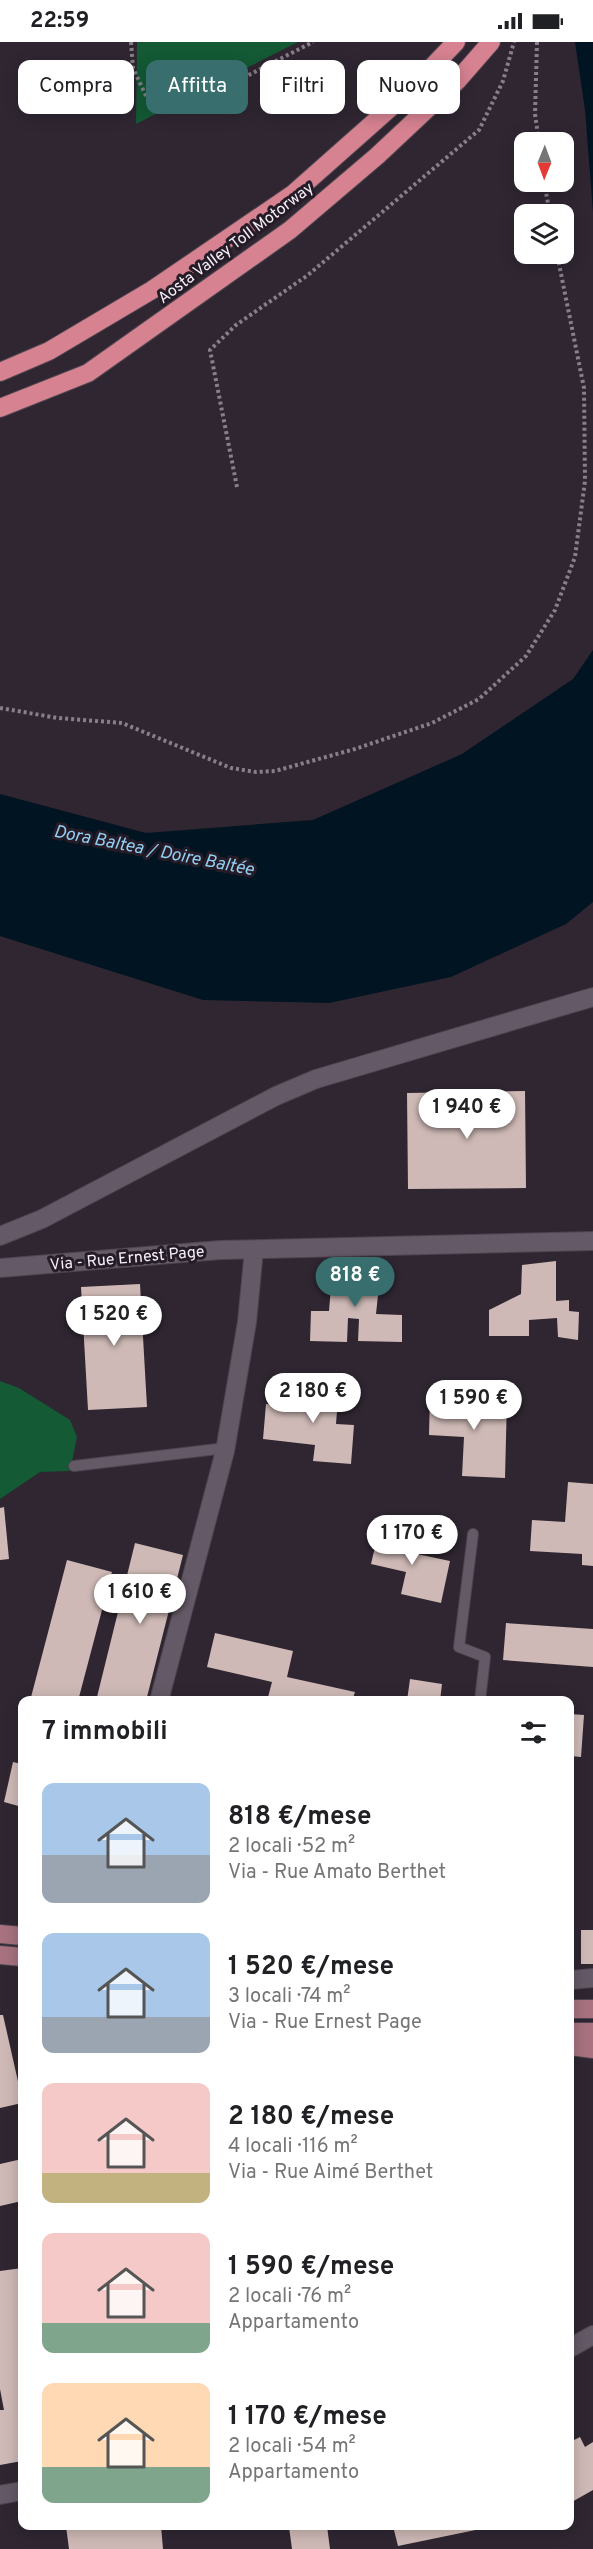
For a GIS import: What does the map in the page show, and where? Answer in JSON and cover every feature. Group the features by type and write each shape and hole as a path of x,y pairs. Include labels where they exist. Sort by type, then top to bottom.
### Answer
{"highway":[{"name":"Aosta Valley Toll Motorway","path":"0,372 49,351 152,290 293,195 407,93 456,42"},
{"name":"Aosta Valley Toll Motorway","path":"0,408 88,373 290,230 377,156 457,81 491,42"}],"main road":[{"path":"0,1934 18,1936"},
{"path":"0,1955 18,1957"},
{"path":"574,2009 593,2009"},
{"path":"574,2032 593,2032"},
{"path":"574,2047 593,2049"}],"street":[{"path":"0,1236 42,1219 276,1096 316,1078 593,997"},
{"name":"Via - Rue Ernest Page","path":"0,1269 220,1250 593,1241"},
{"path":"160,1696 226,1448 247,1322 254,1250"},
{"path":"574,1980 593,1978"},
{"path":"574,2346 593,2334"},
{"path":"0,2496 18,2493"}],"lane":[{"path":"75,1466 226,1448"},
{"path":"473,1534 459,1647 485,1657 481,1696"}],"path":[{"path":"131,42 133,68 147,98 172,105 204,98 313,42"},
{"path":"237,487 210,350 236,325 308,275 479,130 503,81 514,42"},
{"path":"537,42 535,114 538,132"},
{"path":"0,708 58,718 122,723 231,768 255,772 275,771 355,749 432,723 480,699 526,656 555,610 575,557 585,481 584,388 559,264"}],"green space":[{"path":"137,42 298,42 248,67 248,60 146,60 146,114 156,114 136,124"},
{"path":"0,1381 19,1388 70,1420 77,1437 70,1471 40,1472 0,1499"}],"water":[{"path":"575,42 593,42 593,212 585,110"},
{"name":"Dora Baltea / Doire Baltée","path":"593,650 593,902 566,924 451,977 329,1003 203,1000 0,936 0,794 146,833 313,820 462,754 573,679"}],"building":[{"path":"525,1091 526,1188 408,1189 407,1093"},
{"path":"556,1261 556,1301 569,1300 569,1311 579,1312 578,1340 558,1337 557,1318 529,1320 529,1336 489,1336 489,1310 521,1294 522,1265"},
{"path":"333,1263 381,1267 376,1314 402,1315 402,1342 358,1341 359,1319 348,1318 347,1342 310,1341 311,1311 329,1311"},
{"path":"140,1284 147,1407 88,1410 81,1287"},
{"path":"302,1382 339,1385 336,1424 354,1425 351,1464 313,1461 315,1445 263,1439 266,1404 300,1407"},
{"path":"430,1395 507,1398 505,1478 462,1476 464,1437 429,1435"},
{"path":"568,1482 593,1484 593,1566 582,1565 582,1554 530,1551 532,1520 565,1522"},
{"path":"4,1507 9,1559 0,1560 0,1508"},
{"path":"379,1530 420,1540 417,1554 450,1561 441,1603 401,1594 406,1572 371,1564"},
{"path":"135,1543 183,1555 147,1696 97,1696"},
{"path":"67,1560 112,1572 79,1696 31,1696"},
{"path":"506,1623 593,1629 593,1667 503,1660"},
{"path":"215,1633 293,1651 287,1677 355,1692 354,1696 268,1696 272,1682 207,1667"},
{"path":"410,1679 442,1684 441,1696 408,1696"},
{"path":"574,1714 584,1715 581,1757 574,1756"},
{"path":"13,1762 18,1763 18,1806 4,1802"},
{"path":"581,1930 593,1930 593,1964 581,1964"},
{"path":"0,2015 3,2015 18,2081 18,2104 0,2108"},
{"path":"18,2160 18,2202 0,2206 0,2164"},
{"path":"18,2269 18,2462 0,2465 0,2410 4,2410 0,2389 0,2271"},
{"path":"580,2437 585,2447 593,2442 593,2490 574,2501 574,2440"},
{"path":"67,2530 161,2530 163,2549 69,2549"},
{"path":"289,2530 328,2530 330,2549 292,2549"},
{"path":"394,2530 475,2530 398,2546"}]}
